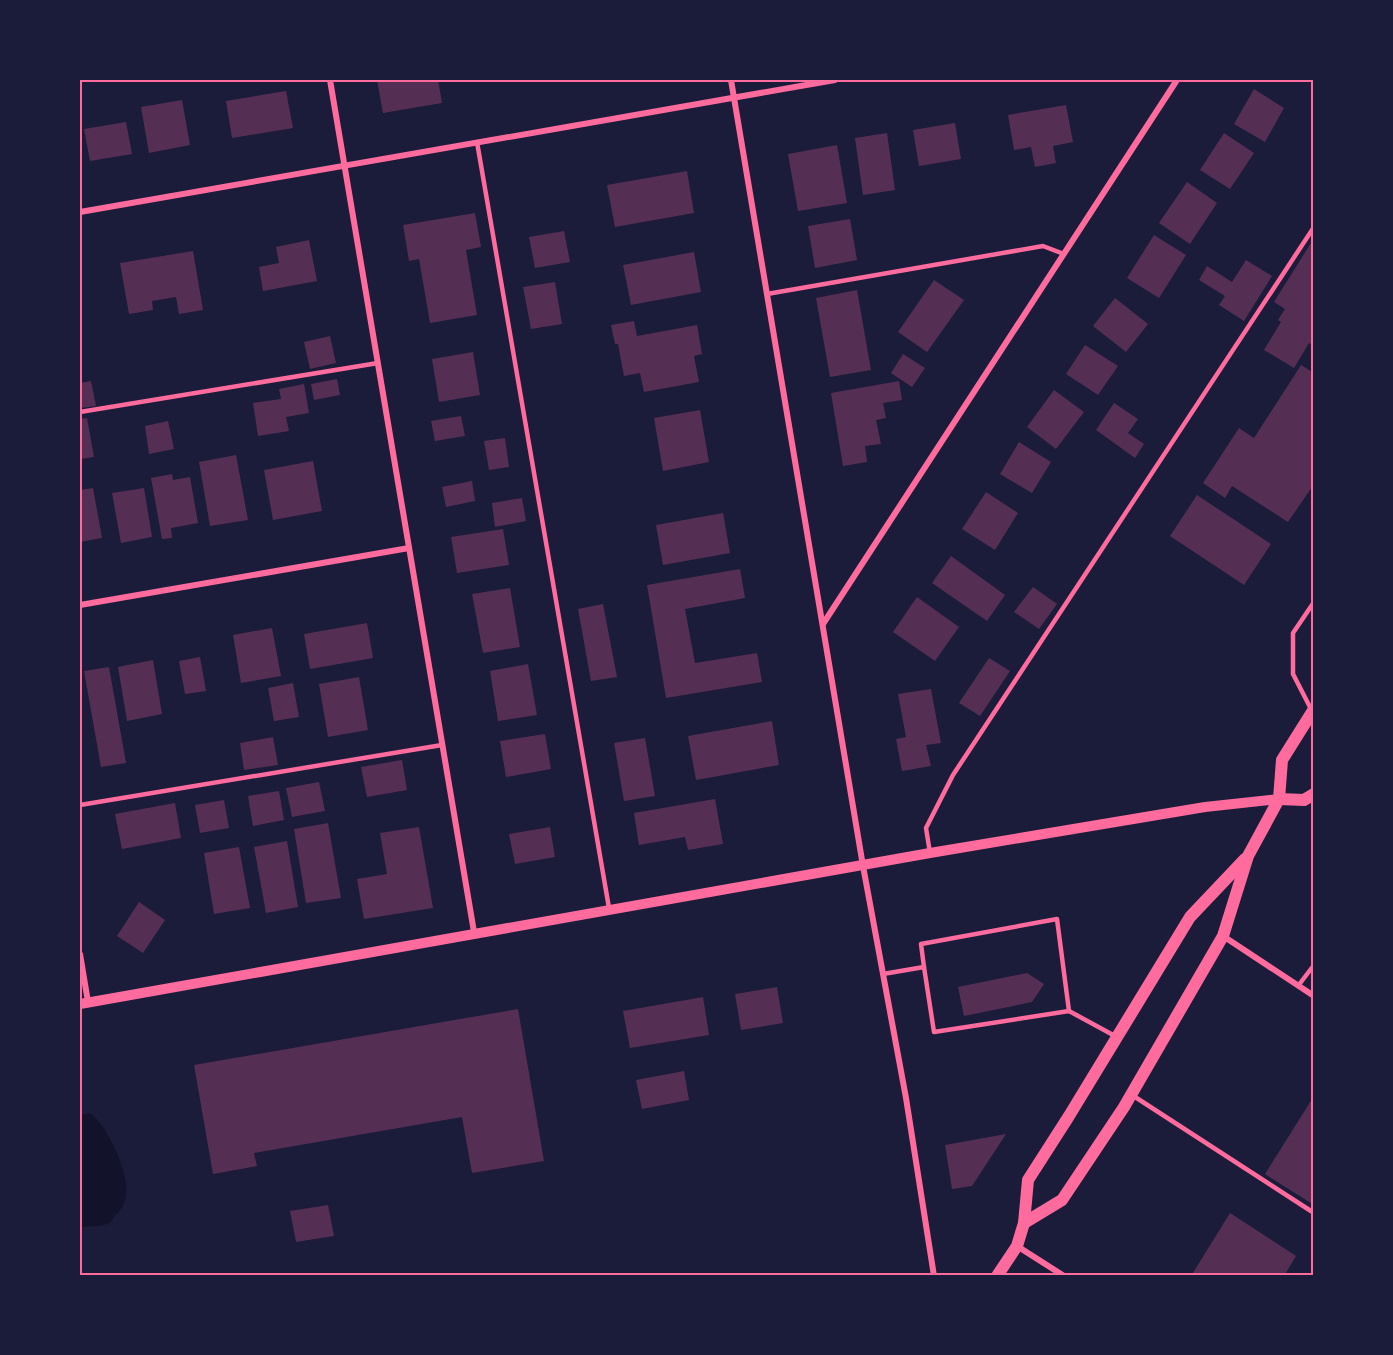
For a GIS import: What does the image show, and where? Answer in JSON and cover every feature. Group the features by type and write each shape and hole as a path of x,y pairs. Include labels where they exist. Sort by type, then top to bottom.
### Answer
{"main road":[{"path":"1024,1223 1062,1200 1131,1095 1223,936 1248,856 1279,799 1282,760 1313,710"},
{"path":"1279,799 1304,800 1314,794"},
{"path":"997,1275 1017,1246 1024,1223 1028,1180 1190,917 1248,856"}],"street":[{"path":"330,80 474,932"},
{"path":"731,80 863,866 906,1098 934,1275"},
{"path":"80,212 835,80"},
{"path":"823,625 1177,80"},
{"path":"80,604 409,548"},
{"path":"80,954 84,1003 474,932 930,853 1206,807 1279,799"},
{"path":"1223,936 1314,996"},
{"path":"1017,1246 1064,1275"}],"lane":[{"path":"477,142 609,909"},
{"path":"930,853 926,828 954,775 1314,226"},
{"path":"767,294 1043,246 1064,254"},
{"path":"80,412 378,363"},
{"path":"1313,710 1293,674 1293,633 1314,602"},
{"path":"80,805 442,745"},
{"path":"1069,1011 1057,919 921,944 934,1032 1069,1011 1117,1038"},
{"path":"1298,986 1314,965"},
{"path":"883,974 924,967"},
{"path":"1131,1095 1314,1213"}],"shaded area":[{"path":"90,1113 104,1128 116,1151 125,1176 126,1196 122,1207 110,1222 99,1226 81,1227 80,1115"}],"building":[{"path":"377,80 438,80 442,103 383,113"},
{"path":"1254,89 1284,108 1265,142 1234,124"},
{"path":"286,91 293,128 232,138 226,101"},
{"path":"182,100 190,145 149,153 141,107"},
{"path":"1066,105 1073,142 1053,146 1056,163 1035,167 1031,147 1014,150 1008,115"},
{"path":"126,122 132,154 90,161 84,129"},
{"path":"955,123 961,159 919,166 913,130"},
{"path":"887,133 895,190 863,195 855,138"},
{"path":"1224,133 1254,153 1230,189 1200,170"},
{"path":"837,145 847,203 798,211 788,154"},
{"path":"687,171 694,213 615,227 607,185"},
{"path":"1187,182 1217,203 1190,244 1159,223"},
{"path":"475,213 481,247 466,250 477,315 430,323 419,259 409,261 403,225"},
{"path":"850,219 857,260 815,268 808,226"},
{"path":"564,231 570,262 535,268 529,237"},
{"path":"1154,235 1186,255 1159,298 1127,278"},
{"path":"1314,238 1314,346 1309,343 1294,368 1264,350 1281,322 1278,320 1285,309 1274,302"},
{"path":"309,240 317,281 263,291 259,267 279,263 276,247"},
{"path":"193,251 203,310 179,314 176,297 152,301 153,310 129,314 120,263"},
{"path":"694,252 701,292 631,305 623,265"},
{"path":"1246,260 1272,276 1244,321 1219,305 1225,296 1199,280 1207,266 1232,282"},
{"path":"934,280 964,300 927,352 898,332"},
{"path":"555,282 562,324 531,329 523,287"},
{"path":"857,290 871,370 830,377 816,298"},
{"path":"1115,298 1148,324 1126,352 1093,326"},
{"path":"634,321 637,336 697,325 702,354 694,356 699,382 644,392 640,373 624,376 618,344 615,344 611,325"},
{"path":"330,336 336,363 310,369 304,342"},
{"path":"1085,345 1118,366 1098,395 1066,374"},
{"path":"473,352 480,395 439,402 432,359"},
{"path":"903,354 925,368 912,387 891,373"},
{"path":"1301,365 1314,373 1314,484 1288,522 1232,486 1225,498 1203,483 1239,428 1254,438"},
{"path":"337,379 340,395 314,400 311,384"},
{"path":"91,381 96,406 80,408 80,383"},
{"path":"899,381 902,400 883,403 886,418 876,420 881,444 865,446 867,462 843,466 831,393"},
{"path":"304,384 309,413 286,417 289,431 258,436 253,403 281,399 279,389"},
{"path":"1054,390 1084,412 1056,449 1027,427"},
{"path":"1114,403 1138,419 1128,433 1144,444 1135,458 1096,430"},
{"path":"700,410 709,462 663,471 654,418"},
{"path":"461,416 465,436 435,441 431,421"},
{"path":"87,418 94,457 80,459 80,419"},
{"path":"168,421 174,449 149,454 145,426"},
{"path":"505,438 509,467 489,470 484,441"},
{"path":"1019,442 1051,462 1032,493 1000,474"},
{"path":"236,455 248,520 210,526 199,462"},
{"path":"313,461 322,511 273,520 264,470"},
{"path":"172,474 173,480 190,477 198,523 171,528 172,538 162,539 151,478"},
{"path":"472,481 475,501 446,507 442,487"},
{"path":"93,488 102,538 80,542 80,490"},
{"path":"144,488 152,537 121,543 112,493"},
{"path":"986,492 1018,513 995,550 962,529"},
{"path":"1197,495 1271,544 1244,585 1170,536"},
{"path":"522,498 526,521 495,527 492,503"},
{"path":"723,513 730,553 663,565 656,525"},
{"path":"503,529 509,565 457,573 451,537"},
{"path":"951,556 1005,595 987,621 932,583"},
{"path":"740,569 745,598 685,609 695,663 757,653 762,682 666,698 647,585"},
{"path":"1033,587 1057,604 1039,629 1014,612"},
{"path":"510,588 520,647 483,653 472,594"},
{"path":"917,597 959,627 935,661 893,632"},
{"path":"603,604 617,677 591,681 578,609"},
{"path":"367,623 373,658 310,669 304,634"},
{"path":"272,628 281,676 241,683 233,635"},
{"path":"200,657 206,691 185,694 179,661"},
{"path":"989,658 1010,671 980,716 959,703"},
{"path":"153,660 162,714 127,721 118,667"},
{"path":"528,664 537,715 498,721 490,671"},
{"path":"109,667 126,763 101,767 84,671"},
{"path":"359,677 368,730 328,737 319,684"},
{"path":"293,683 299,717 274,721 268,688"},
{"path":"931,689 941,743 926,745 931,766 902,771 896,739 906,737 898,694"},
{"path":"772,721 779,765 696,780 688,736"},
{"path":"545,734 551,769 506,777 500,741"},
{"path":"273,737 278,765 244,770 240,743"},
{"path":"645,738 655,796 624,801 614,743"},
{"path":"402,760 407,790 367,797 361,767"},
{"path":"319,782 325,811 292,817 286,788"},
{"path":"279,791 284,820 253,826 248,796"},
{"path":"715,799 723,844 688,850 685,837 639,845 634,813"},
{"path":"224,800 229,828 200,833 195,805"},
{"path":"175,803 181,838 122,849 115,814"},
{"path":"328,823 341,898 306,903 294,829"},
{"path":"419,827 433,908 364,919 357,879 387,874 380,833"},
{"path":"550,827 555,857 515,864 509,834"},
{"path":"287,841 298,907 266,913 254,847"},
{"path":"239,847 250,908 214,914 204,853"},
{"path":"139,902 165,920 143,953 117,936"},
{"path":"1027,973 1044,984 1032,1002 964,1016 958,987"},
{"path":"777,987 783,1023 741,1030 735,994"},
{"path":"703,997 709,1035 630,1048 623,1011"},
{"path":"518,1009 544,1161 472,1173 462,1117 254,1153 257,1166 213,1174 194,1065"},
{"path":"684,1071 689,1100 642,1109 636,1080"},
{"path":"1314,1096 1314,1205 1265,1174"},
{"path":"1006,1134 972,1186 952,1189 945,1145"},
{"path":"328,1205 334,1236 296,1242 290,1211"},
{"path":"1230,1213 1296,1256 1284,1276 1191,1276"}]}
